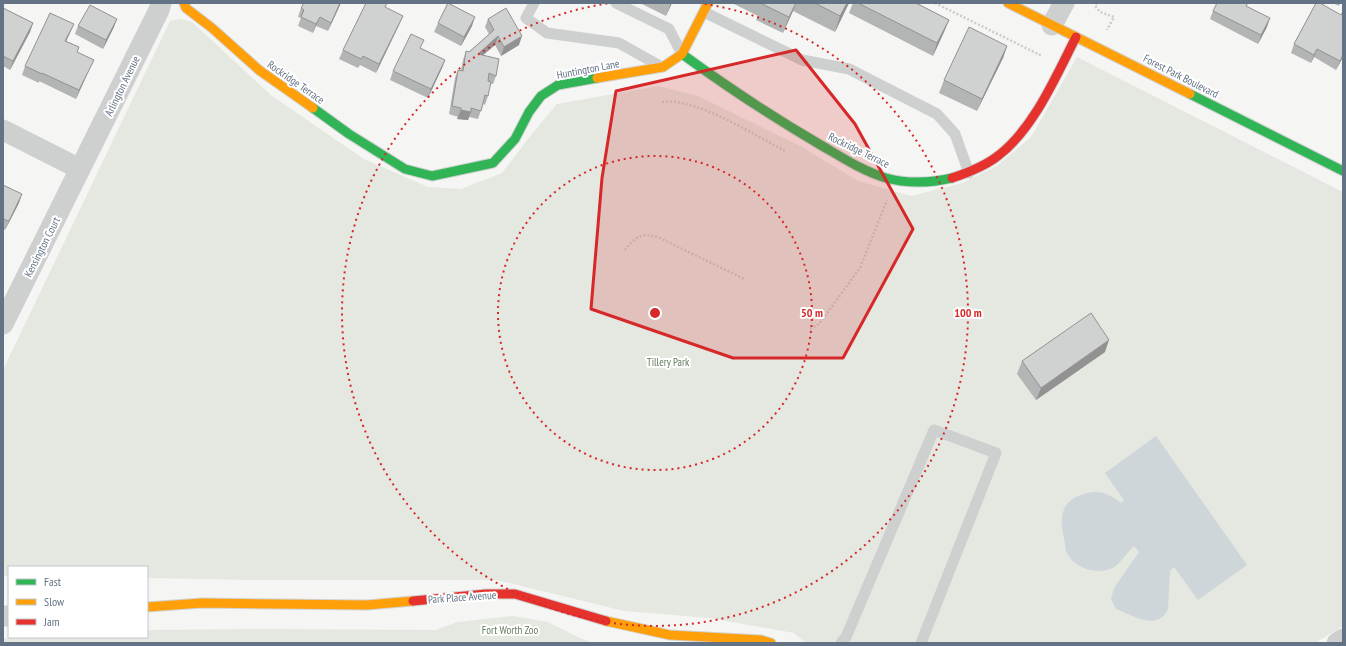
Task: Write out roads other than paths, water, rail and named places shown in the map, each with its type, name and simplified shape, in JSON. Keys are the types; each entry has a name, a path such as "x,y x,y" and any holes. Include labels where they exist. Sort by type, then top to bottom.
{"street":[{"name":"Arlington Avenue","path":"80,169 160,10 161,3"},
{"name":"Rockridge Terrace","path":"184,3 186,8 212,28 259,70 349,134 405,169"},
{"name":"Forest Park Boulevard","path":"1008,3 1343,171"},
{"path":"1052,25 1064,3"},
{"name":"Huntington Lane","path":"405,169 432,176 493,163 515,139 529,112 541,96 558,85 663,67 682,54 706,8"},
{"name":"Rockridge Terrace","path":"682,54 724,86 787,126 841,157 874,173 895,180 911,183 934,182 969,173 1001,155 1020,133 1038,107 1076,37"},
{"path":"3,130 80,169"},
{"name":"Kensington Court","path":"3,324 80,169"},
{"name":"Park Place Avenue","path":"148,607 202,603 367,605 486,594 515,594 627,627 670,635 761,640 771,643"},
{"path":"1337,643 1343,639"}],"lane":[{"path":"534,3 526,18 547,33 618,42 663,67"},
{"path":"616,3 669,29 682,54"},
{"path":"706,8 802,60 849,69 938,114 955,134 969,173"},
{"path":"841,643 846,637 934,430 996,453 921,643"}],"park label":[{"name":"Tillery Park","path":"668,362"},
{"name":"Fort Worth Zoo","path":"510,630"}]}
